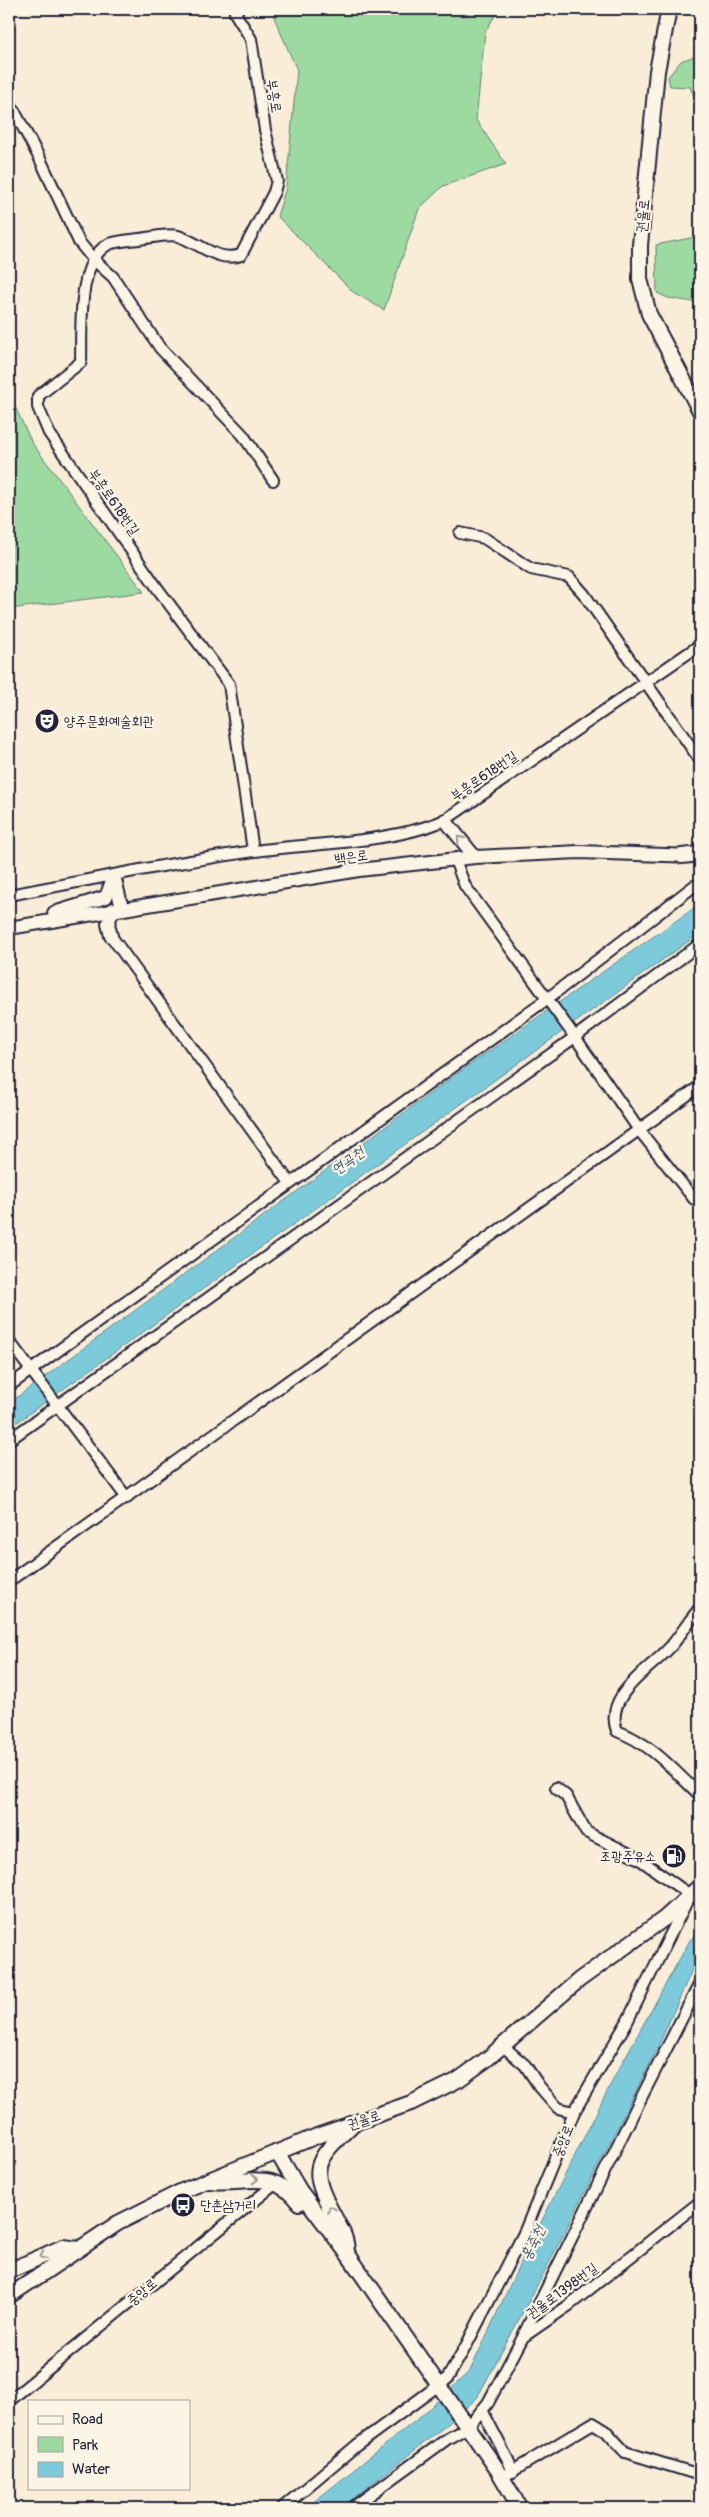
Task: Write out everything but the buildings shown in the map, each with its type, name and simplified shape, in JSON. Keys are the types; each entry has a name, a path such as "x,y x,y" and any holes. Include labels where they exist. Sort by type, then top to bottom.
{"main road":[{"name":"권율로","path":"670,9 657,71 640,245 640,279 649,314 700,410"},
{"path":"682,856 700,855"},
{"name":"권율로","path":"9,2296 118,2223 206,2181 355,2122 429,2096 458,2080 503,2046 558,1996 665,1918 695,1891"},
{"path":"347,2253 347,2238 322,2190 318,2179 318,2166 330,2146 355,2122"},
{"path":"277,2152 300,2191 347,2253 439,2387 466,2424 508,2475 520,2508"},
{"path":"206,2181 226,2183 266,2179 291,2193 323,2232 347,2253"},
{"path":"9,2271 63,2247 78,2249"}],"street":[{"name":"부흥로","path":"92,259 109,244 176,235 210,253 232,258 241,255 274,192 277,181 265,130 251,39 235,13 238,9"},
{"path":"9,101 41,161 79,242 92,259 113,277 160,348 243,436 273,480"},
{"name":"부흥로618번길","path":"92,259 88,269 82,318 82,362 38,396 38,407 49,433 158,589 229,684 253,851"},
{"path":"460,533 484,538 531,569 569,577 700,760"},
{"name":"부흥로618번길","path":"9,895 253,851 393,835 428,827 445,820 700,645"},
{"path":"445,820 475,857"},
{"name":"백은로","path":"11,927 359,870 475,857 578,852 682,856"},
{"path":"455,860 466,886 575,1037 639,1130 694,1199"},
{"path":"114,876 118,908 108,924 111,936 290,1183"},
{"path":"11,927 106,897 114,876"},
{"path":"9,1386 547,999 694,886"},
{"path":"9,1440 575,1037 700,944"},
{"path":"9,1582 700,1086"},
{"path":"9,1342 127,1498"},
{"path":"700,1608 672,1645 634,1680 618,1702 613,1720 617,1730 635,1737 648,1746 700,1795"},
{"path":"556,1788 566,1796 586,1832 632,1855 695,1891"},
{"name":"중앙로","path":"282,2508 357,2445 439,2387 447,2379 525,2231 574,2112 627,2022 695,1891"},
{"path":"523,2337 700,1983"},
{"path":"503,2046 525,2065 539,2086 558,2108 574,2112"},
{"name":"중앙로","path":"9,2401 275,2184"},
{"name":"권율로1398번길","path":"466,2424 488,2403 523,2337 568,2306 700,2202"},
{"path":"482,2410 508,2460 508,2475"},
{"path":"508,2475 552,2446 593,2423 606,2431 625,2452 700,2475"},
{"path":"352,2508 466,2424"}],"green space":[{"path":"282,9 499,9 485,32 476,120 506,164 443,186 419,209 384,310 353,292 277,216 286,188 297,70 273,15"},
{"path":"700,54 700,110 690,87 670,86 668,77 681,61"},
{"path":"700,236 700,303 668,298 657,293 656,245"},
{"path":"9,394 32,443 144,592 9,609"}],"water":[{"name":"연곡천","path":"700,904 700,933 9,1428 9,1403 465,1068"},
{"name":"홍죽천","path":"700,1930 700,1952 657,2049 548,2265 477,2398 448,2424 341,2508 306,2508 420,2417 470,2371 518,2268 616,2074 690,1940"}],"place":[{"name":"양주문화예술회관","path":"47,721"},
{"name":"조광주유소","path":"674,1856"},
{"name":"단촌삼거리","path":"183,2205"}]}
